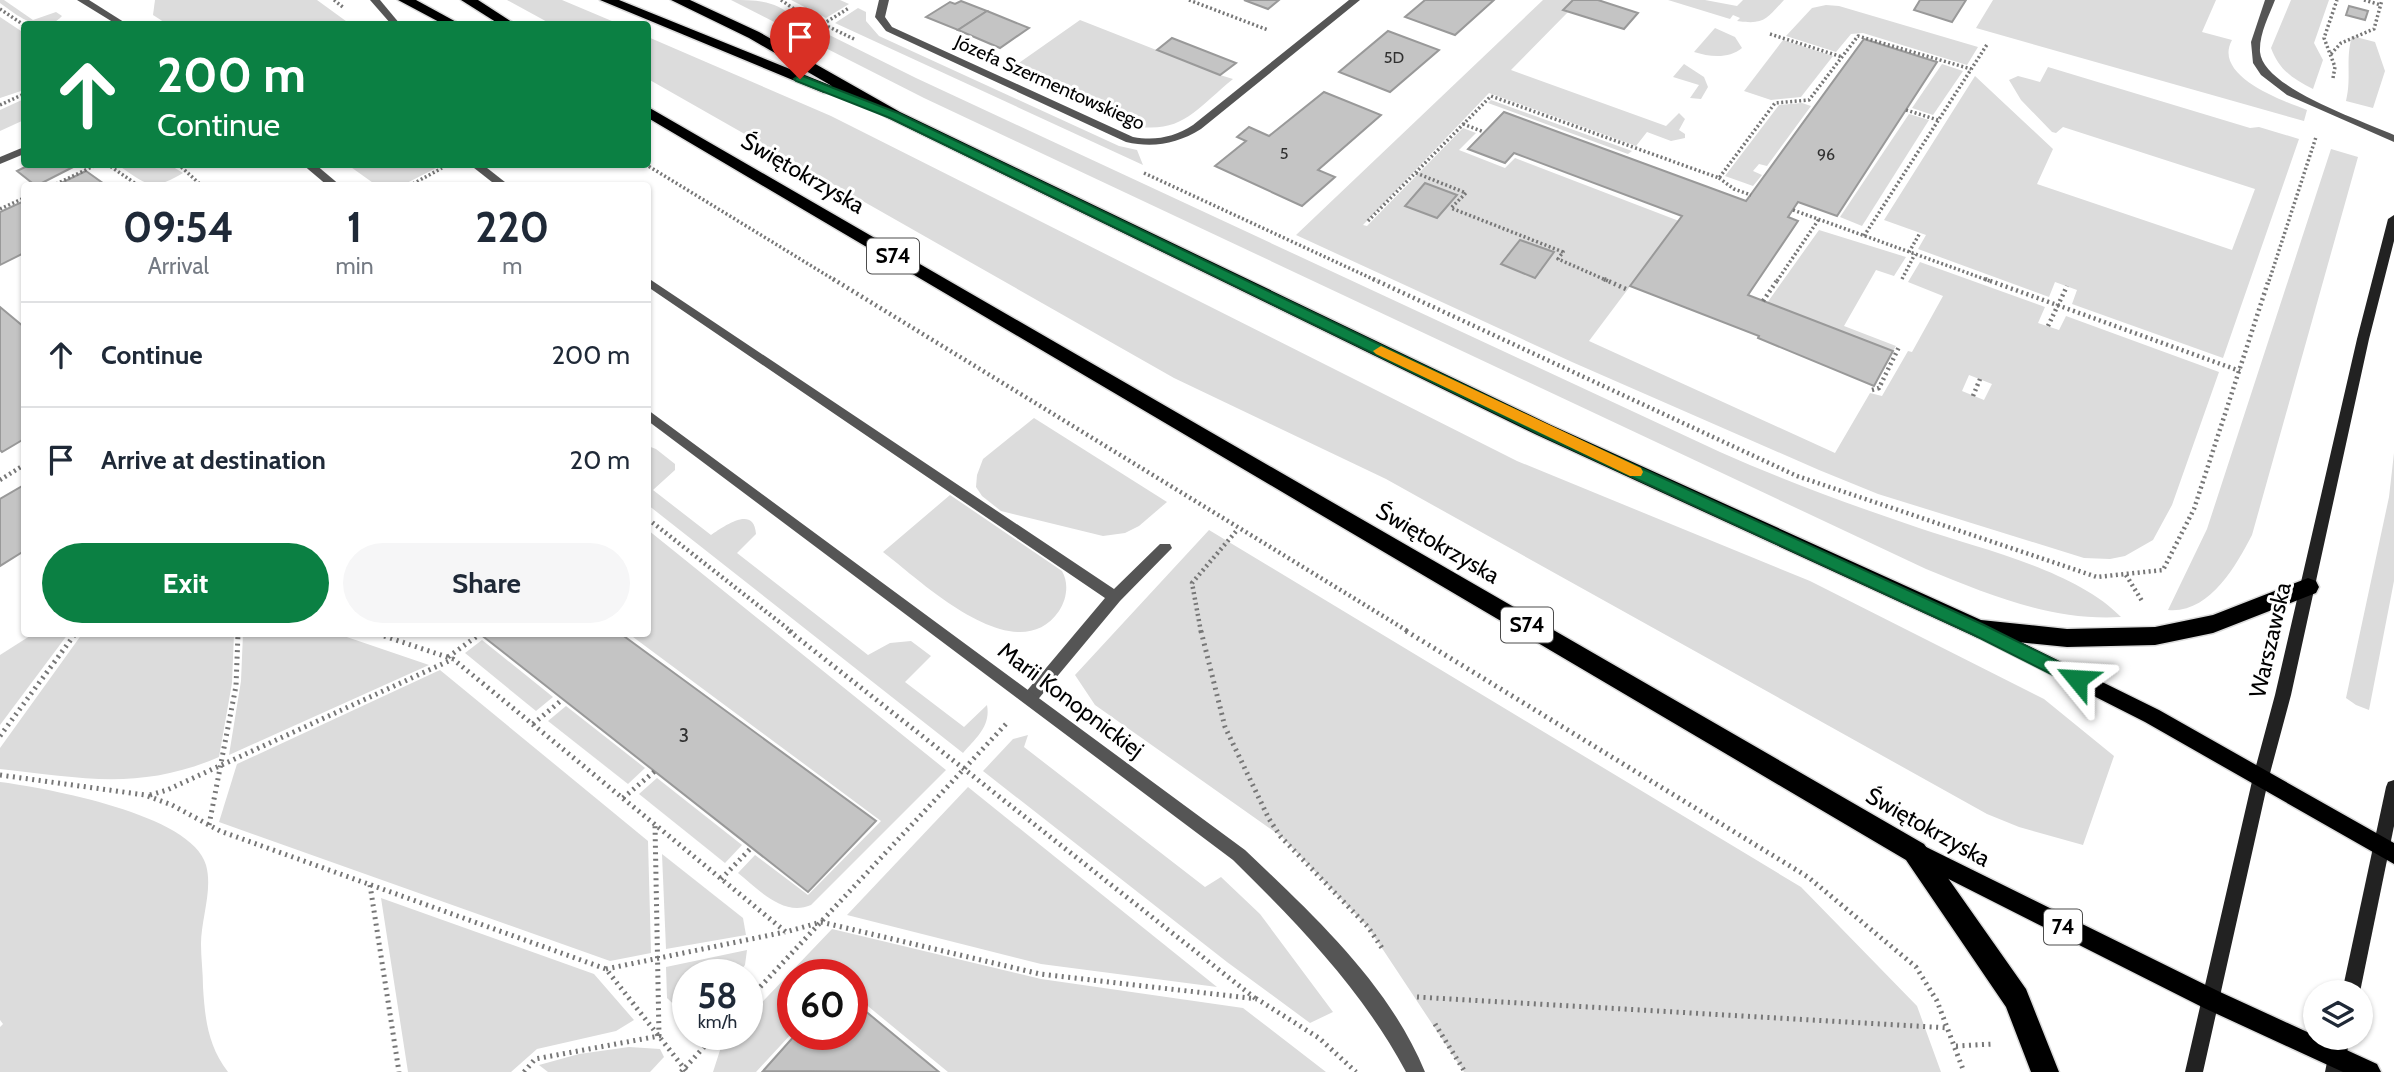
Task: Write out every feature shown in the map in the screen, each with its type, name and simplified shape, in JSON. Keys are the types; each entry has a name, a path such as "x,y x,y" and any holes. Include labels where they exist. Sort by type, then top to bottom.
{"highway":[{"path":"405,0 447,21"},
{"path":"468,0 503,21"},
{"path":"607,0 894,115"},
{"path":"678,0 754,35 894,115 1544,430 1978,629 2075,639 2129,638 2212,624 2308,587"},
{"name":"Świętokrzyska","path":"651,114 1915,852"},
{"path":"1915,852 1988,954 2015,998 2045,1072"}],"main road":[{"name":"Warszawska","path":"2194,1072 2261,776 2308,587 2362,339 2394,219"},
{"path":"1978,629 2151,716 2388,850"},
{"path":"2354,980 2388,850 2394,787"},
{"name":"Świętokrzyska","path":"1915,852 2212,1000"},
{"name":"74","path":"2212,1000 2338,1055 2370,1072"}],"street":[{"path":"82,0 117,21"},
{"path":"375,0 393,21"},
{"name":"Józefa Szermentowskiego","path":"884,0 880,17 890,29 1130,141 1144,143 1160,143 1188,134 1354,0"},
{"path":"2270,0 2253,43 2253,58 2258,68 2284,89 2394,139"},
{"path":"0,161 21,151"},
{"path":"312,168 331,182"},
{"path":"480,168 499,182"},
{"path":"651,284 1115,597"},
{"name":"Marii Konopnickiej","path":"651,417 1239,855 1304,918 1379,1009 1416,1072"},
{"path":"1030,698 1115,597 1165,548"}],"path":[{"path":"1189,0 1302,42"},
{"path":"2331,86 2336,67 2324,38 2337,0"},
{"path":"2331,54 2341,43 2374,29 2382,2 2364,0"},
{"path":"823,24 853,6"},
{"path":"0,9 21,23"},
{"path":"1770,34 1842,57"},
{"path":"1719,178 1775,103 1809,100 1858,36 1970,69"},
{"path":"1864,236 1988,43"},
{"path":"0,105 21,95"},
{"path":"1368,221 1491,96 1719,178 1734,189 1751,195"},
{"path":"1906,110 1938,120"},
{"path":"1463,124 1484,132"},
{"path":"1272,232 1797,476 2097,577 2126,575 2163,570 2194,509 2314,145"},
{"path":"1676,163 1680,158"},
{"path":"60,182 90,168"},
{"path":"113,168 132,182"},
{"path":"182,168 198,182"},
{"path":"416,182 442,168"},
{"path":"651,168 1808,877 1916,967 1937,1001 1964,1072"},
{"path":"1416,173 1466,192 1451,208 1563,252 1558,259 1628,290"},
{"path":"0,209 21,199"},
{"path":"1793,210 2240,372"},
{"path":"1763,301 1819,219"},
{"path":"1909,252 1920,233"},
{"path":"1902,279 1915,254"},
{"path":"2048,326 2067,286"},
{"path":"1872,390 1879,387 1899,347"},
{"path":"1973,396 1980,379"},
{"path":"0,480 21,467"},
{"path":"651,521 964,771 1257,999 1319,1038 1356,1072"},
{"path":"1238,529 1192,583 1225,727 1269,819 1282,837 1368,927 1389,957"},
{"path":"2126,575 2144,606"},
{"path":"0,736 73,637"},
{"path":"209,825 223,764 236,686 238,637"},
{"path":"387,637 450,658 786,932"},
{"path":"145,795 167,790 450,658 476,637"},
{"path":"763,984 1030,698"},
{"path":"533,724 563,699"},
{"path":"623,798 654,771"},
{"path":"0,775 145,795 172,805 209,825 606,969 786,932 821,922 1040,974 1257,999"},
{"path":"654,824 659,1036"},
{"path":"721,879 752,847"},
{"path":"370,885 399,1072"},
{"path":"606,969 684,1071 702,1050"},
{"path":"1410,987 1423,1006"},
{"path":"1417,997 1949,1028"},
{"path":"1429,1015 1465,1072"},
{"path":"524,1072 535,1059 659,1036"},
{"path":"1956,1046 2003,1043"}],"shaded area":[{"path":"0,0 4,0 33,20 56,12 62,16 56,21 29,21 0,3"},
{"path":"155,0 317,0 346,21 162,21 153,15"},
{"path":"507,0 562,0 612,21 546,21"},
{"path":"731,0 757,1 780,7 793,17 916,78 1720,452 1843,501 2053,574 2079,586 2121,617 2070,615 2045,610 1997,597 1926,569 924,98"},
{"path":"791,0 840,0 849,4 826,18"},
{"path":"1543,0 1573,0 1563,9 1569,11 1511,70 1666,126 1679,113 1685,119 1679,130 1685,134 1685,138 1671,141 1647,132 1636,146 1489,93 1363,225 1367,226 1463,128 1476,133 1459,150 1505,168 1515,158 1679,221 1589,341 1835,453 1870,393 1882,396 1908,351 1912,352 1943,296 1908,282 1920,262 2045,307 2038,323 2059,330 2066,316 2219,372 2172,505 2153,540 2125,556 2110,559 2084,558 1878,494 1819,470 1572,362 1296,235","holes":["1969,375 1992,384 1984,400 1962,391"]},
{"path":"1668,0 1705,0 1737,6 1743,0 1784,0 1769,16 1754,22 1737,21 1740,18 1733,15 1730,19"},
{"path":"1993,0 2216,0 2202,32 2232,40 2228,53 2232,65 2241,76 2267,93 2307,110 2304,121 1976,28"},
{"path":"2291,0 2329,0 2314,43 2323,60 2313,89 2288,73 2271,48"},
{"path":"1839,6 1978,47 1967,65 1863,33 1851,34 1836,52 1786,36 1812,8"},
{"path":"858,8 866,12 866,21 879,36 1119,146 1137,150 1143,165 835,23"},
{"path":"0,17 21,31 21,91 0,98"},
{"path":"1080,20 1233,79 1186,118 1162,127 1147,127 1129,125 1009,70"},
{"path":"1715,28 1735,37 1742,48 1737,52 1719,56 1694,52"},
{"path":"2352,36 2375,42 2385,71 2373,108 2346,101"},
{"path":"651,38 831,116 1517,461 1810,581 2044,699 2114,756 2083,845 2019,827 1987,814 1386,479 1174,378 651,81"},
{"path":"1783,40 1833,56 1801,97 1771,100 1744,91"},
{"path":"1684,64 1704,77 1708,87 1701,99 1690,98 1699,85 1673,77"},
{"path":"1942,64 1963,71 1933,115 1912,108"},
{"path":"2048,67 2250,128 2259,127 2299,139 2223,358 2072,304 2077,290 2055,282 2049,297 1918,249 1926,235 1884,220 1975,76 2053,149 2037,184 2232,250 2255,189 2063,127 2056,133 2052,132 2021,100 2009,80 2018,76 2040,82"},
{"path":"21,100 21,121 0,131 0,110"},
{"path":"1491,100 1632,151 1628,154 1488,103"},
{"path":"1802,103 1811,106 1767,166 1759,164 1753,171 1762,175 1753,186 1725,176 1779,105"},
{"path":"1909,114 1929,120 1862,226 1840,217"},
{"path":"2331,149 2358,157 2252,535 2229,573 2208,596 2183,609 2168,610 2207,529"},
{"path":"122,168 175,168 183,173 165,182 145,182"},
{"path":"352,168 436,168 409,182 372,182"},
{"path":"1819,230 1906,257 1894,276 1876,270 1844,326 1896,346 1893,351 1767,303"},
{"path":"1034,418 1167,502 1139,526 1125,533 1103,536 1001,511 982,496 976,487 977,475 983,459"},
{"path":"651,447 675,464 675,470 653,490 711,535 737,520 750,520 756,534 737,553 868,655 890,643 911,641 931,656 905,682 964,727 987,705 985,725 963,753 651,507"},
{"path":"2394,453 2394,581 2369,710 2346,698 2389,497"},
{"path":"950,495 1062,571 1066,586 1064,601 1059,611 1041,627 1019,632 994,627 969,616 883,552"},
{"path":"1209,530 1801,887 1917,1006 1941,1072 1464,1072 1368,927 1282,837 1095,705 1075,675"},
{"path":"651,532 946,770 811,905 801,908 781,904 738,873 755,855 808,895 881,821 633,637 651,637"},
{"path":"28,637 66,637 0,725 0,655"},
{"path":"80,637 234,637 232,683 219,757 190,768 163,774 137,778 84,778 0,769 0,748"},
{"path":"243,637 347,637 429,665 229,755 241,681"},
{"path":"482,640 553,697 536,711 465,653"},
{"path":"440,670 648,841 651,953 610,961 219,822 237,764"},
{"path":"566,706 645,768 628,784 548,721"},
{"path":"1028,735 1024,747 1205,887 1221,877 1260,914 1333,1012 1310,1023 1227,962 983,771 1013,739"},
{"path":"657,778 742,845 725,863 639,794"},
{"path":"0,782 50,790 115,807 174,831 195,847 206,865 208,875 201,944 207,1021 216,1052 228,1072 0,1072 0,1027 3,1024 0,1020"},
{"path":"968,787 1217,987 1041,964 847,915"},
{"path":"662,854 743,918 746,935 666,949"},
{"path":"381,898 594,974 634,1020 616,1031 537,1049 511,1072 408,1072"},
{"path":"832,929 1041,979 1243,1008 1326,1072 948,1072 868,1006 868,959 803,959"},
{"path":"747,950 746,959 704,959"},
{"path":"672,966 672,1003 667,998 666,967"},
{"path":"777,987 777,1049 756,1072 713,1072 720,1050 763,1050 763,1001"},
{"path":"629,1047 660,1049 664,1057 650,1072 548,1072 539,1065 579,1054"}],"building":[{"path":"1244,0 1279,0 1268,9"},
{"path":"1425,0 1494,0 1455,35 1405,17"},
{"path":"1573,0 1598,0 1638,13 1624,29 1563,10"},
{"path":"1920,0 1966,0 1952,22 1914,10"},
{"path":"961,1 987,11 958,30 926,17 950,2 955,4"},
{"path":"2349,6 2368,11 2365,20 2346,15"},
{"path":"987,11 1029,28 1000,48 958,30"},
{"path":"1388,31 1439,50 1390,92 1339,72"},
{"path":"1172,38 1236,63 1220,75 1157,50"},
{"path":"1864,39 1937,62 1837,216 1798,202 1788,217 1798,221 1748,295 1893,351 1874,386 1758,338 1759,336 1630,286 1682,216 1514,153 1505,163 1468,149 1504,112 1746,201"},
{"path":"1324,92 1381,115 1318,170 1335,177 1302,206 1215,166 1246,141 1237,137 1249,127 1269,136"},
{"path":"23,168 71,168 44,182 31,182 17,171"},
{"path":"86,171 101,182 63,182"},
{"path":"1425,183 1457,195 1437,218 1405,206"},
{"path":"21,202 21,254 0,265 0,212"},
{"path":"1520,240 1554,252 1535,278 1501,264"},
{"path":"0,307 21,324 21,441 2,452"},
{"path":"21,487 21,553 0,566 0,499"},
{"path":"484,637 625,637 876,821 808,892"},
{"path":"868,1013 939,1072 763,1071 782,1050 868,1050"}],"slow traffic":[{"path":"1381,351 1636,472"}],"route":[{"path":"800,79 894,115 1544,430 1978,629 2077,679"}]}
